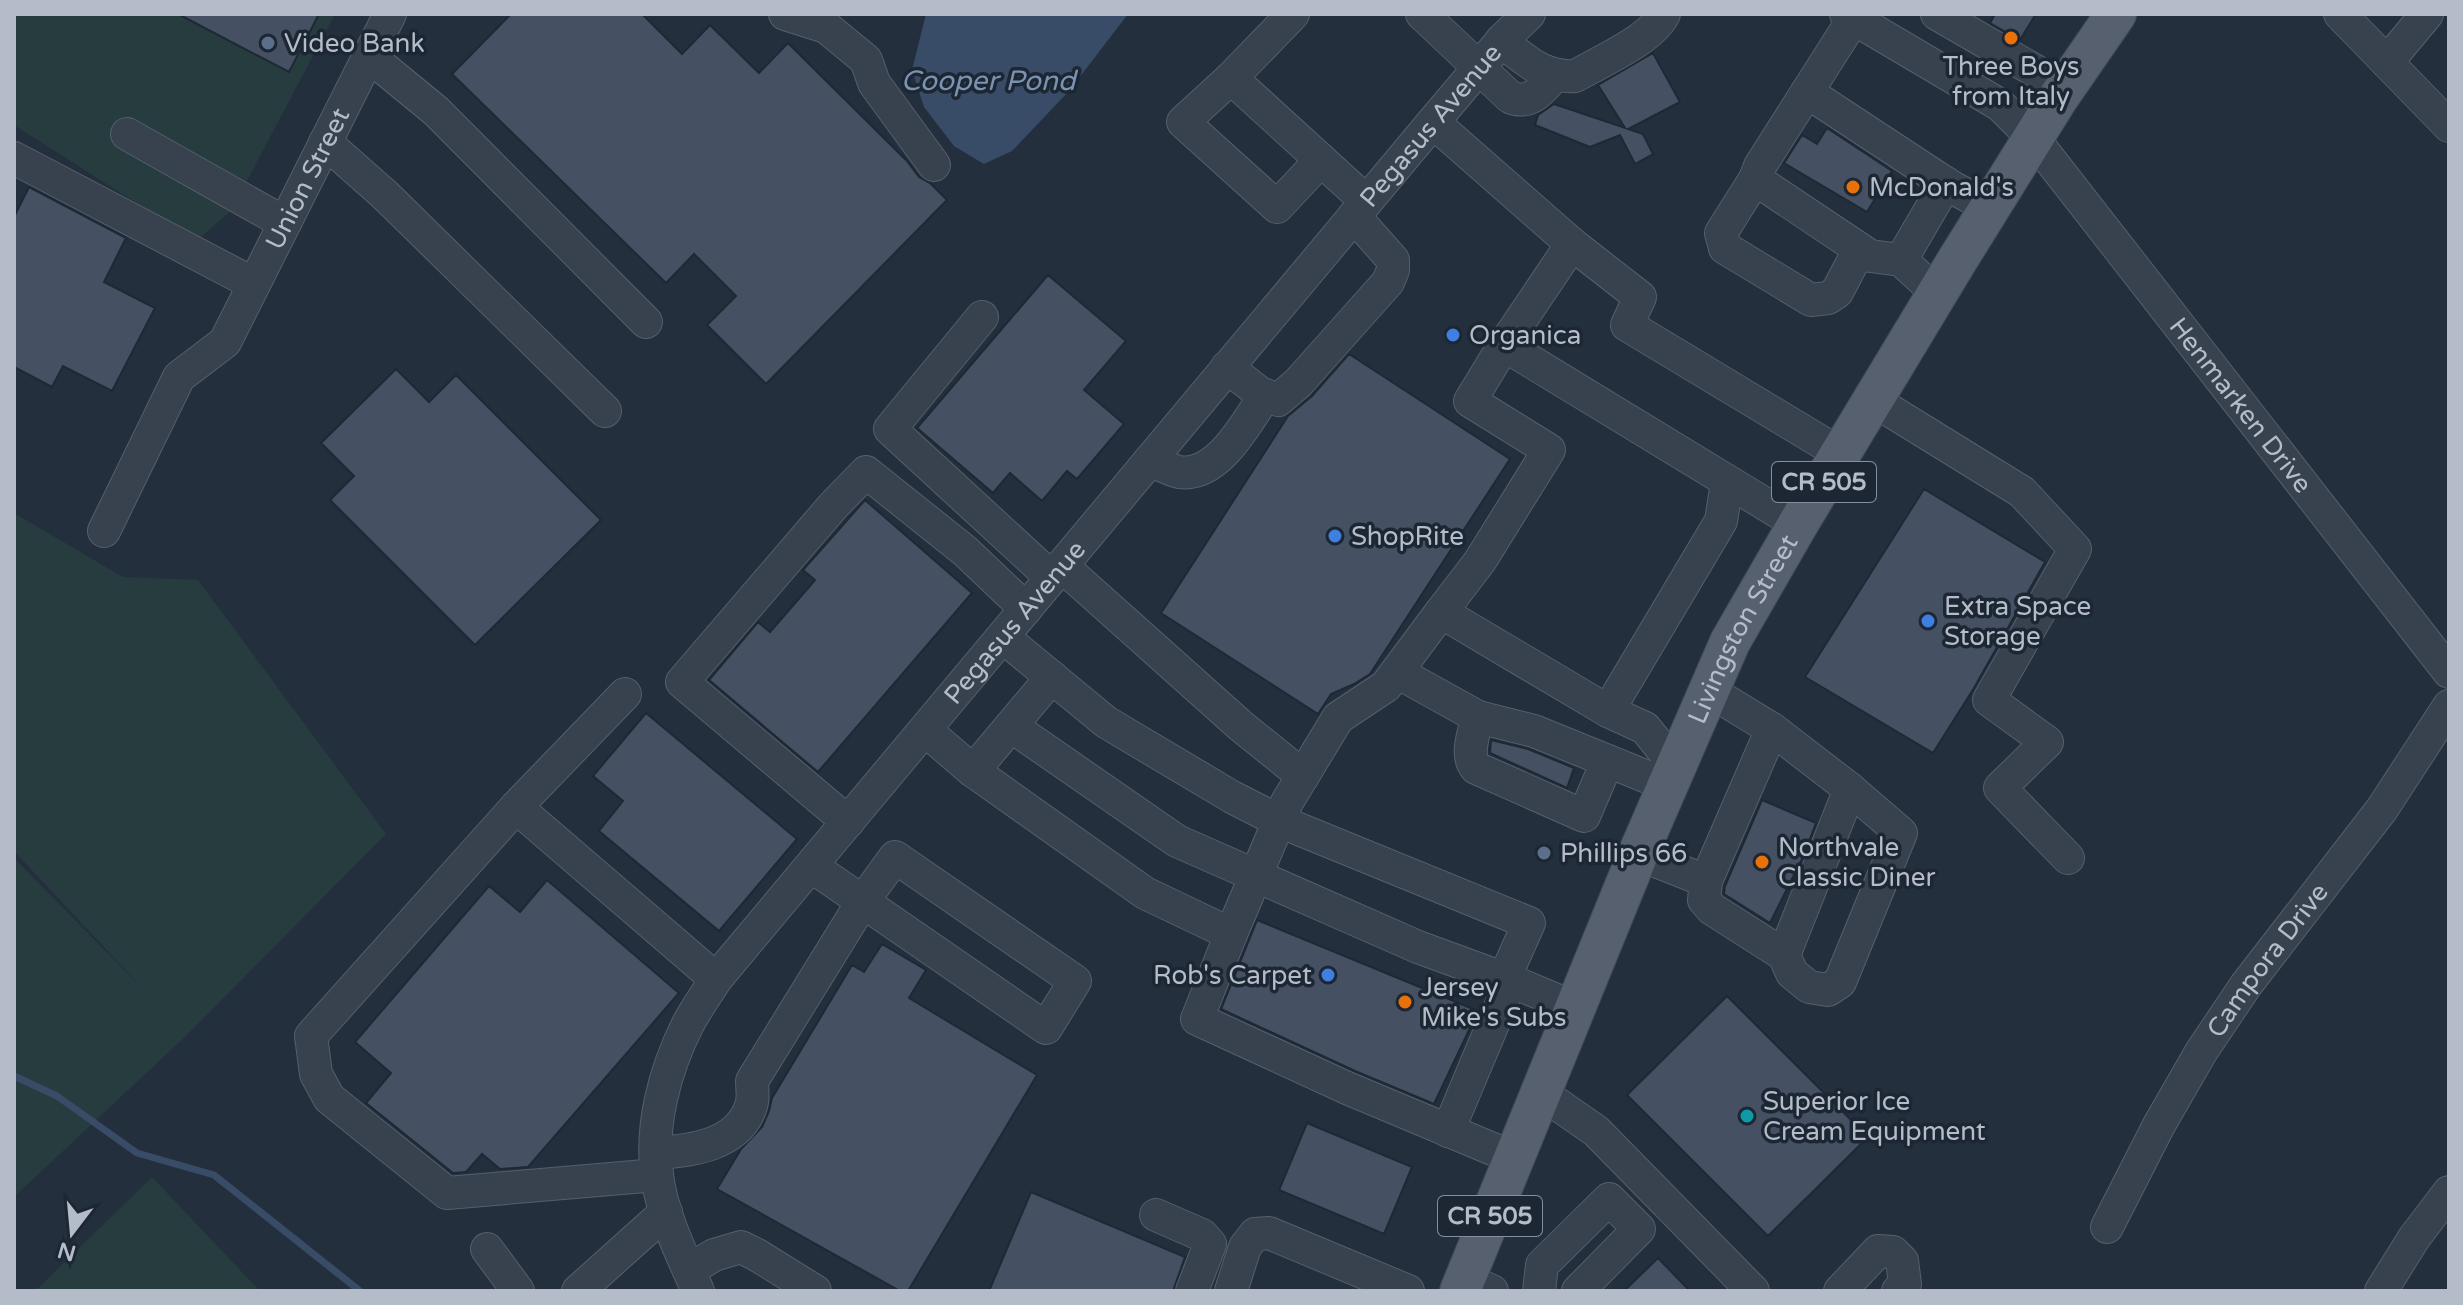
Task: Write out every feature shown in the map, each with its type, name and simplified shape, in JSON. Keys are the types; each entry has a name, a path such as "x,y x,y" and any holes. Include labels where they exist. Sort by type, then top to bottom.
{"main road":[{"name":"Livingston Street","path":"1473,1285 1514,1158 1540,1092 1671,775 1739,624 1937,293 2112,15"}],"street":[{"name":"Union Street","path":"104,531 179,377 225,342 390,14"},
{"path":"785,14 826,27 866,60 874,83 934,165"},
{"path":"1293,14 1183,122 1277,207 1321,160"},
{"path":"1422,14 1510,97 1526,100 1537,95 1555,75"},
{"name":"Pegasus Avenue","path":"693,1281 666,1212 656,1164 656,1137 673,1059 687,1025 716,979 1360,208 1501,41 1529,14"},
{"path":"1501,41 1542,72 1575,76 1657,27 1664,14"},
{"path":"1937,14 2065,88"},
{"path":"2340,14 2449,126"},
{"path":"2387,62 2427,14"},
{"path":"1859,250 1837,292 1828,298 1811,300 1725,248 1721,233 1807,92 1859,18 2000,105 2033,138"},
{"path":"369,56 436,111 646,322"},
{"path":"1227,367 1265,395 1278,400 1298,383 1388,282 1393,270 1393,260 1360,208 1321,160 1231,78"},
{"path":"1807,92 1946,183 1990,208"},
{"path":"1433,122 1572,244 1640,297 1627,325 1841,454"},
{"path":"127,134 285,223"},
{"name":"Henmarken Drive","path":"2033,138 2449,672"},
{"path":"325,142 385,195 605,411"},
{"path":"14,158 254,284"},
{"path":"1755,179 1859,250 1870,256 1901,260 1937,293"},
{"path":"1901,260 1946,183"},
{"path":"1514,1158 1347,1088 1197,1019 1287,802 1338,718 1386,686 1480,561 1549,450 1470,401 1572,244"},
{"path":"982,317 890,429 1303,776"},
{"path":"1504,345 1798,524"},
{"path":"1150,460 1179,472 1205,467 1220,457 1234,441 1265,395"},
{"path":"1873,400 2022,492 2075,549 1989,700 2047,742 2000,788 2068,858"},
{"path":"848,822 682,682 833,506 866,472 965,551 1026,609"},
{"path":"1608,711 1721,521 1727,483"},
{"path":"1441,612 1608,711 1645,728 1671,775"},
{"path":"1003,637 1106,722 1232,797 1279,821 1519,919 1448,1131"},
{"path":"1397,672 1478,717 1534,731 1607,762 1671,775"},
{"path":"973,771 1052,677"},
{"path":"1708,690 1772,729 1901,833 1840,982 1828,990 1809,987 1792,973 1784,955 1712,909 1704,900 1706,881 1772,729"},
{"path":"625,694 516,807 311,1036 316,1074 329,1098 447,1193 656,1164 712,1144 741,1127 752,1105 752,1081 863,901 895,857 1075,981 1046,1028 863,901 811,866"},
{"name":"Campora Drive","path":"2107,1227 2159,1125 2201,1052 2265,960 2382,809 2449,706"},
{"path":"1478,717 1471,752 1471,762 1476,768 1584,816 1607,762"},
{"path":"1011,726 1177,841 1418,947 1575,1008"},
{"path":"925,730 973,771 1145,893 1231,934"},
{"path":"1784,955 1850,789"},
{"path":"516,807 716,979"},
{"path":"1638,854 1706,881"},
{"path":"1540,1092 1596,1131 1753,1291"},
{"path":"2381,1291 2414,1238 2449,1192"},
{"path":"1539,1291 1542,1265 1609,1199 1639,1229 1578,1291"},
{"path":"578,1291 666,1212"},
{"path":"1156,1215 1202,1235 1210,1244 1192,1291"},
{"path":"1231,1291 1245,1247 1255,1234 1269,1233 1341,1278 1408,1291"},
{"path":"693,1281 714,1255 741,1247 815,1291"},
{"path":"487,1249 518,1291"},
{"path":"1840,1291 1878,1251 1893,1252 1902,1261 1905,1284 1898,1291"}],"green space":[{"path":"14,14 335,14 231,211 196,241 14,125"},
{"path":"14,513 123,577 198,580 386,834 187,1035 14,1197 14,858 145,991 14,851"},
{"path":"152,1177 260,1291 35,1291"}],"water":[{"name":"Cooper Pond","path":"926,14 1128,14 1069,91 1012,151 984,164 954,146 924,107 912,70"}],"building":[{"name":"Video Bank","path":"178,14 319,14 289,72"},
{"path":"511,14 642,14 682,54 710,25 759,73 788,43 907,161 919,177 947,200 766,384 707,325 736,296 694,254 666,283 452,74"},
{"name":"Three Boys from Italy","path":"1995,14 2036,14 2020,40 1990,23"},
{"path":"1653,53 1680,102 1628,129 1643,134 1653,154 1635,164 1620,135 1590,147 1535,125 1538,115 1554,104 1625,128 1598,85"},
{"name":"McDonald's","path":"1827,128 1892,171 1867,212 1784,163 1802,135 1817,144"},
{"path":"29,187 126,238 104,282 155,308 112,391 63,366 52,387 14,367 14,217"},
{"path":"1048,275 1126,341 1084,390 1124,424 1077,479 1067,471 1042,501 1010,473 993,493 917,428"},
{"name":"ShopRite","path":"1349,354 1510,459 1370,674 1331,694 1318,714 1161,613 1288,416 1312,396"},
{"path":"396,369 429,402 456,375 601,520 475,645 330,500 354,476 321,443"},
{"name":"Extra Space Storage","path":"1924,489 2045,562 1974,688 1933,753 1805,677"},
{"path":"865,500 972,593 818,772 709,680 758,622 770,632 815,580 803,570"},
{"path":"646,713 797,839 719,931 599,831 623,801 593,776"},
{"path":"1491,740 1528,749 1574,768 1567,788 1490,753"},
{"name":"Northvale Classic Diner","path":"1762,800 1816,823 1770,923 1724,894"},
{"path":"547,880 679,993 528,1167 500,1169 482,1154 466,1172 453,1173 366,1103 391,1073 355,1042 489,886 520,912"},
{"path":"1257,920 1478,1011 1434,1104 1221,1009"},
{"path":"882,944 926,970 909,998 1037,1075 908,1291 900,1291 717,1189 741,1149 762,1127 772,1098 852,965 864,972"},
{"name":"Superior Ice Cream Equipment","path":"1727,996 1868,1137 1768,1236 1627,1095"},
{"path":"1307,1123 1412,1167 1384,1234 1279,1190"},
{"path":"1031,1192 1185,1257 1173,1291 989,1291"},
{"path":"1658,1258 1690,1291 1624,1291"}],"waterway":[{"path":"14,1076 57,1096 137,1153 214,1175 360,1291"}],"place":[{"name":"Three Boys from Italy","path":"2011,38"},
{"name":"Video Bank","path":"268,43"},
{"name":"McDonald's","path":"1853,187"},
{"name":"Organica","path":"1453,335"},
{"name":"ShopRite","path":"1335,536"},
{"name":"Extra Space Storage","path":"1928,621"},
{"name":"Phillips 66","path":"1544,853"},
{"name":"Northvale Classic Diner","path":"1762,862"},
{"name":"Rob's Carpet","path":"1328,975"},
{"name":"Jersey Mike's Subs","path":"1405,1002"},
{"name":"Superior Ice Cream Equipment","path":"1747,1116"}]}
